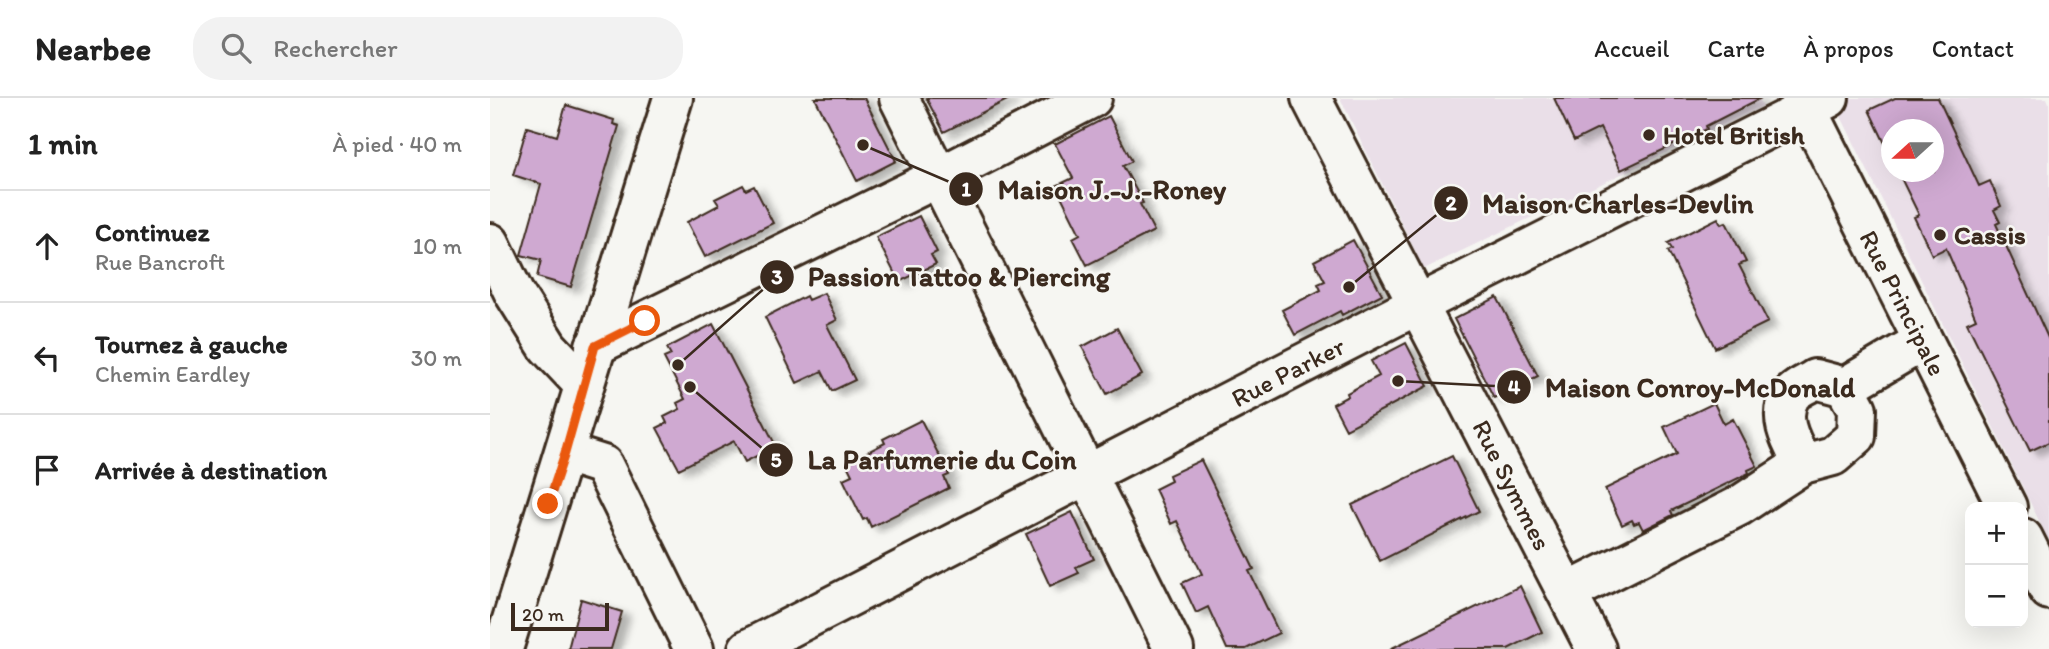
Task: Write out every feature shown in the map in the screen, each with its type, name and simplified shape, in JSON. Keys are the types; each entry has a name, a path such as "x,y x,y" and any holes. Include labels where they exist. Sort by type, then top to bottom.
{"street":[{"path":"503,649 673,98"},
{"path":"899,98 1174,649"},
{"path":"595,346 939,177 1092,98"},
{"name":"Rue Symmes","path":"1311,98 1596,649"},
{"name":"Rue Parker","path":"748,649 1812,102"},
{"name":"Rue Principale","path":"1812,102 1923,341 2004,502"},
{"path":"490,243 514,293 548,347 583,384"},
{"path":"1803,464 1789,439 1784,416 1792,394 1815,379 1845,387 1923,341"},
{"path":"1567,593 1739,506 1803,464 1832,456 1856,436 1857,409 1845,387"},
{"path":"565,453 603,465 695,649"},
{"path":"2028,548 2049,590"}],"shaded area":[{"path":"1340,98 1759,98 1763,106 1424,269"},
{"path":"1832,98 2047,98 2049,541"}],"building":[{"path":"815,98 864,98 896,161 857,181"},
{"path":"926,98 1011,98 944,132"},
{"name":"Hotel British","path":"1554,98 1761,98 1706,126 1707,129 1621,170 1600,128 1574,141"},
{"path":"1895,98 1938,98 1979,186 1990,181 2001,206 1994,210 2000,222 1996,224 2049,340 2049,442 2030,451 1967,323 1976,319 1946,248 1932,255 1914,217 1919,215 1903,182 1944,182 1944,119 1881,119 1881,135 1869,110"},
{"path":"566,105 614,120 613,124 619,126 571,287 537,277 541,260 521,255 541,184 513,175 527,127 557,136"},
{"path":"1109,116 1132,161 1123,166 1143,203 1140,204 1154,231 1087,265 1073,238 1080,234 1056,186 1073,178 1055,144"},
{"path":"743,185 746,190 754,186 773,223 705,257 687,222 719,205 715,199"},
{"path":"919,216 937,252 931,255 936,264 899,282 876,237"},
{"path":"1718,218 1721,224 1726,222 1746,262 1739,265 1768,322 1715,348 1668,251 1672,249 1668,243"},
{"path":"1353,240 1382,294 1342,315 1340,311 1295,335 1282,310 1321,290 1318,284 1325,281 1314,261"},
{"path":"824,293 837,320 827,325 855,380 832,391 822,371 797,383 765,317 806,296 808,300"},
{"path":"1497,297 1538,376 1494,398 1454,319"},
{"path":"713,324 776,446 745,462 734,441 679,469 657,428 667,423 664,417 680,409 677,403 685,399 664,358 671,355 667,348"},
{"path":"1117,328 1142,375 1107,394 1082,347"},
{"path":"1406,343 1428,386 1346,429 1333,404 1348,396 1347,393 1379,376 1371,361"},
{"path":"1714,403 1724,424 1733,419 1757,466 1748,470 1749,473 1671,511 1673,515 1643,530 1639,522 1634,524 1632,520 1622,525 1605,489 1677,454 1664,427"},
{"path":"921,420 949,475 944,477 949,488 871,527 867,518 863,520 843,479 852,475 846,463 885,443 883,439"},
{"path":"1452,456 1479,511 1380,561 1352,505"},
{"path":"1201,460 1254,569 1249,571 1279,633 1246,649 1227,649 1208,607 1196,613 1182,583 1202,574 1177,521 1171,524 1155,489 1171,481 1169,475"},
{"path":"1072,512 1094,559 1076,567 1079,573 1050,586 1026,534"},
{"path":"1520,586 1542,632 1508,649 1390,649"},
{"path":"581,599 622,612 611,649 568,649"}],"place":[{"name":"Hotel British","path":"1649,135"},
{"name":"Maison J.-J.-Roney","path":"863,145"},
{"name":"Cassis","path":"1940,235"},
{"name":"Maison Charles-Devlin","path":"1349,287"},
{"name":"Passion Tattoo & Piercing","path":"678,365"},
{"name":"Maison Conroy-McDonald","path":"1398,381"},
{"name":"La Parfumerie du Coin","path":"690,387"}],"route":[{"path":"548,504 595,346 645,321"}]}
